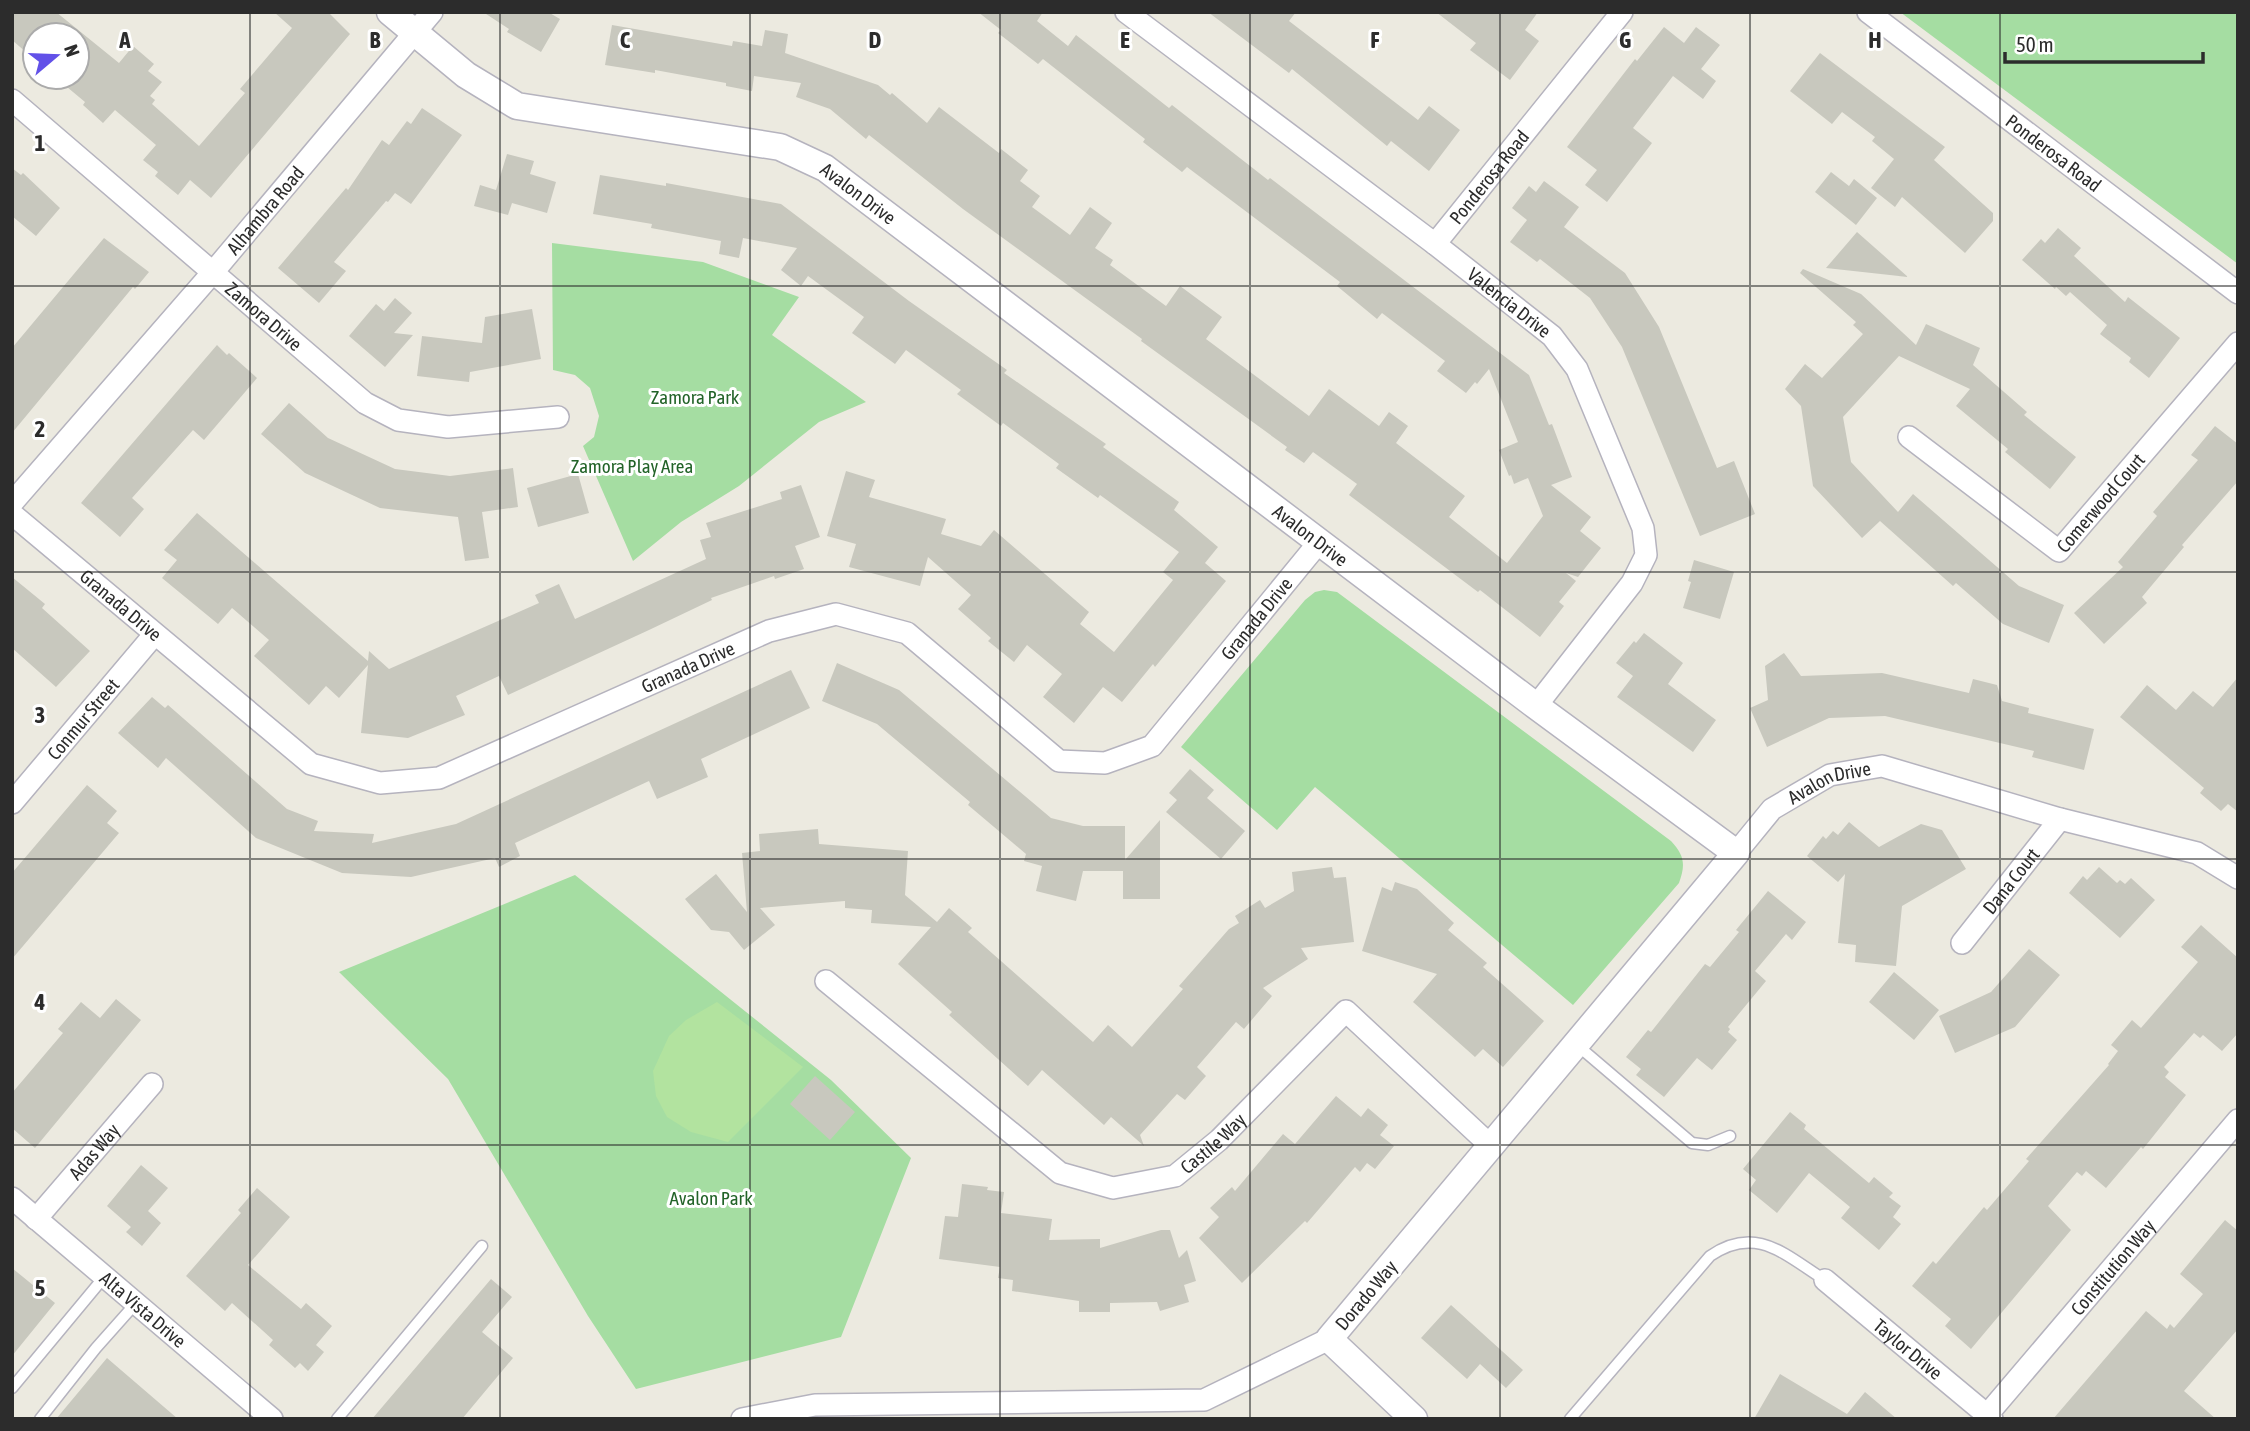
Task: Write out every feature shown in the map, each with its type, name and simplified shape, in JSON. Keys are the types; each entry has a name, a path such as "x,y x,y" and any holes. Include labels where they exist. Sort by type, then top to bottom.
{"street":[{"name":"Avalon Drive","path":"390,12 466,75 517,106 780,147 825,168 1536,706 1736,853 1772,809 1830,775 1882,766 2060,819 2197,853 2238,878"},
{"name":"Alhambra Road","path":"12,503 214,271 432,12"},
{"name":"Valencia Drive","path":"1126,12 1435,244 1552,336 1577,369 1643,528 1646,555 1632,583 1536,706"},
{"name":"Ponderosa Road","path":"1435,244 1622,12"},
{"name":"Ponderosa Road","path":"1868,12 2238,292"},
{"name":"Zamora Drive","path":"12,100 365,403 398,420 448,427 558,417"},
{"name":"Comerwood Court","path":"1909,437 2059,551 2238,343"},
{"name":"Granada Drive","path":"12,514 311,764 380,783 439,778 768,631 836,614 907,633 1059,761 1105,763 1152,746 1320,541"},
{"name":"Conmur Street","path":"12,803 154,635"},
{"name":"Dana Court","path":"1962,943 2060,819"},
{"name":"Dorado Way","path":"742,1419 815,1405 1204,1400 1329,1339 1736,853"},
{"name":"Castile Way","path":"826,981 1060,1173 1113,1188 1175,1176 1219,1140 1346,1011 1492,1147"},
{"name":"Adas Way","path":"36,1219 152,1084"},
{"name":"Constitution Way","path":"1989,1417 2238,1120"},
{"name":"Alta Vista Drive","path":"12,1198 272,1419"},
{"name":"Taylor Drive","path":"1825,1280 1989,1417"},
{"path":"1329,1339 1411,1418"}],"lane":[{"path":"1577,1045 1692,1143 1708,1144 1730,1136"},
{"path":"1570,1419 1710,1256 1718,1251 1743,1241 1765,1244 1825,1280"},
{"path":"337,1419 482,1245"},
{"path":"12,1388 105,1276"},
{"path":"40,1419 96,1348 136,1303"}],"green space":[{"path":"1900,12 2238,12 2238,264"},
{"name":"Zamora Park","path":"552,243 703,262 799,297 772,335 866,402 819,422 739,486 681,522 633,561 583,446 594,437 599,416 590,388 575,375 553,370"},
{"path":"1315,592 1337,592 1671,841 1679,851 1683,870 1679,883 1573,1005 1315,787 1277,830 1181,747 1305,600"},
{"name":"Avalon Park","path":"575,875 831,1080 911,1158 841,1337 636,1389 588,1316 448,1079 339,972"},
{"path":"717,1002 803,1067 728,1142 691,1132 667,1117 656,1096 653,1071 669,1036 686,1020"}],"building":[{"path":"12,12 56,12 67,21 21,21 21,48 12,40"},
{"path":"274,12 328,12 350,34 211,198 190,180 178,195 155,176 158,172 143,160 156,145 115,110 103,123 83,105 85,102 72,91 91,91 91,40 119,63 133,46 154,64 148,71 162,82 150,96 155,100 152,104 199,146 245,93 240,89 292,28"},
{"path":"483,12 548,12 560,19 541,52 507,32 509,29"},
{"path":"978,12 1043,12 1037,21 1068,46 1076,35 1169,108 1172,105 1529,375 1549,425 1552,424 1572,477 1551,485 1591,517 1580,531 1601,548 1578,577 1566,573 1576,581 1559,602 1564,606 1540,637 1349,495 1357,484 1313,452 1304,463 1285,450 1287,447 963,209 869,135 866,139 830,109 796,97 801,83 754,76 752,91 726,86 726,83 655,70 655,73 605,65 612,25 732,46 733,41 762,46 765,30 788,34 785,53 878,85 890,95 892,93 927,123 939,107 999,153 1001,149 1028,170 1020,181 1040,196 1032,207 1070,235 1090,207 1112,223 1095,248 1113,260 1110,265 1166,306 1180,286 1222,317 1206,339 1309,416 1329,389 1379,426 1389,412 1408,426 1396,443 1465,496 1449,517 1507,563 1543,516 1528,478 1514,484 1499,450 1518,442 1489,369 1466,393 1437,371 1445,361 1382,313 1377,319 1337,286 1340,282 1187,167 1182,172 1143,142 1145,139 1043,59 1038,64 998,33 1001,30"},
{"path":"1208,12 1296,12 1289,21 1418,120 1429,106 1460,130 1429,171 1391,141 1387,146 1292,69 1289,73"},
{"path":"1436,12 1538,12 1525,30 1539,41 1510,80 1470,50 1476,43"},
{"path":"1664,27 1684,43 1696,27 1720,45 1701,69 1716,81 1703,99 1673,76 1633,128 1652,143 1607,202 1585,185 1597,170 1567,147 1635,59 1637,61"},
{"path":"1820,53 1945,147 1934,160 1993,213 1993,221 1965,253 1902,197 1895,207 1871,188 1894,159 1872,141 1875,137 1842,112 1832,124 1790,91"},
{"path":"422,108 462,135 411,204 395,193 334,262 346,271 319,303 278,268 346,188 348,190 382,140 389,145 407,121 411,124"},
{"path":"507,154 534,161 530,174 556,182 547,213 512,203 508,215 474,206 480,185 496,190"},
{"path":"12,168 21,175 23,173 60,208 36,236 12,216"},
{"path":"1831,172 1849,186 1854,179 1877,198 1856,225 1815,192"},
{"path":"600,175 666,186 666,183 781,204 909,301 1007,370 1004,373 1106,444 1103,447 1179,502 1174,510 1218,547 1205,563 1226,581 1155,667 1153,664 1122,702 1103,687 1074,723 1043,697 1062,674 1027,645 1014,662 988,641 991,638 958,609 971,595 928,557 920,586 849,567 856,544 827,536 846,471 875,480 869,497 946,519 941,534 981,546 994,530 1089,612 1080,624 1114,652 1173,580 1163,572 1179,552 1100,495 1098,498 1056,468 1059,464 1003,423 1001,426 957,394 961,390 906,350 895,364 852,333 864,317 808,276 801,286 781,270 797,248 743,238 739,258 719,254 721,241 651,228 652,224 593,214"},
{"path":"1544,181 1579,207 1564,227 1625,273 1659,327 1717,468 1734,461 1755,514 1700,536 1622,347 1590,298 1540,259 1537,262 1510,242 1527,220 1512,208 1529,186 1536,192"},
{"path":"2058,228 2081,248 2074,256 2125,302 2128,297 2180,338 2149,378 2129,362 2131,358 2100,334 2107,325 2070,292 2066,296 2056,287 2055,289 2022,260 2041,239 2045,243"},
{"path":"1857,232 1908,277 1826,268"},
{"path":"104,238 149,272 135,289 133,287 12,433 12,348"},
{"path":"1803,269 1861,294 1916,345 1926,324 1980,348 1973,365 2027,412 2024,415 2076,457 2050,489 2005,452 2008,449 1956,406 1970,389 1899,356 1843,417 1851,462 1898,512 1913,494 2019,586 2064,605 2049,643 2003,624 1956,583 1953,586 1880,521 1862,538 1813,486 1801,406 1785,389 1805,364 1822,378 1863,334 1853,325 1856,322 1800,273"},
{"path":"395,298 412,313 394,333 413,335 385,367 349,336 376,304 384,311"},
{"path":"532,309 541,359 470,372 469,382 417,376 422,336 482,343 485,317"},
{"path":"217,345 257,378 204,440 193,430 132,498 144,509 120,537 81,503"},
{"path":"289,403 328,438 395,469 450,476 513,468 518,507 482,512 489,558 465,561 458,517 380,508 305,473 261,434"},
{"path":"2215,426 2238,444 2238,481 2182,545 2184,547 2142,597 2147,603 2104,644 2074,613 2123,567 2118,562 2157,516 2153,512 2198,460 2191,455"},
{"path":"578,474 589,513 538,527 527,488"},
{"path":"801,485 820,537 795,546 804,569 775,579 774,576 711,598 712,600 508,695 499,676 456,696 465,715 408,738 361,733 368,665 339,698 326,686 309,705 254,656 269,640 232,608 218,624 162,578 177,560 164,550 197,513 368,661 369,651 389,669 539,603 535,595 559,584 575,619 706,559 700,540 711,537 706,523 782,499 780,492"},
{"path":"1694,560 1734,572 1720,619 1683,608"},
{"path":"12,577 45,604 42,608 90,651 56,687 12,648"},
{"path":"1644,633 1683,663 1668,684 1716,720 1693,752 1617,697 1633,676 1616,663"},
{"path":"1784,653 1801,676 1882,673 1969,693 1973,679 1997,685 2002,701 2029,708 2028,713 2094,729 2084,770 2032,757 2034,751 1885,716 1829,718 1767,747 1750,708 1768,700 1765,666"},
{"path":"837,663 899,690 1051,818 1083,826 1125,826 1125,860 1160,820 1160,899 1123,899 1123,871 1083,871 1076,901 1036,891 1042,866 1024,861 1026,854 968,805 970,802 877,724 822,701"},
{"path":"791,670 810,708 701,759 708,777 657,799 649,781 515,843 520,856 499,867 495,858 411,877 342,873 256,838 166,758 158,768 118,733 152,697 165,708 168,705 287,809 318,821 314,831 374,834 372,843 456,824"},
{"path":"2238,677 2238,812 2228,804 2221,811 2200,793 2204,788 2120,717 2147,685 2176,710 2193,691 2213,707"},
{"path":"1190,769 1214,790 1207,798 1245,831 1221,859 1166,812 1177,800 1169,793"},
{"path":"87,785 117,811 107,823 119,833 12,959 12,873"},
{"path":"1849,822 1879,847 1921,824 1942,830 1966,869 1902,906 1896,966 1855,962 1856,945 1838,943 1845,874 1838,882 1807,856 1823,836 1826,839 1833,831 1838,835"},
{"path":"818,829 819,844 908,851 905,895 937,922 949,908 972,928 968,932 1093,1042 1108,1025 1132,1047 1183,989 1179,986 1229,929 1239,923 1235,916 1260,900 1265,908 1294,891 1292,872 1332,867 1334,878 1346,877 1354,942 1301,948 1308,959 1263,988 1272,996 1244,1029 1236,1022 1197,1067 1206,1076 1185,1100 1177,1094 1140,1135 1144,1146 1111,1117 1104,1125 1042,1070 1028,1086 949,1015 952,1012 898,964 931,927 871,923 872,910 845,908 845,901 760,908 775,925 744,950 729,932 711,930 685,899 716,874 747,912 742,853 760,851 759,834"},
{"path":"2099,867 2117,883 2120,880 2125,884 2131,878 2155,900 2120,938 2069,893 2083,876 2087,880"},
{"path":"1395,882 1417,889 1454,923 1448,930 1487,963 1483,967 1544,1021 1503,1067 1483,1049 1475,1057 1413,1002 1437,974 1362,951 1382,887 1392,891"},
{"path":"1768,891 1806,922 1792,940 1786,934 1755,971 1766,981 1728,1027 1728,1032 1737,1040 1712,1070 1697,1058 1664,1097 1636,1075 1641,1069 1626,1057 1648,1030 1651,1032 1705,964 1710,967"},
{"path":"2201,925 2238,958 2238,1033 2222,1051 2203,1035 2200,1038 2194,1033 2164,1067 2169,1072 2165,1077 2186,1095 2143,1149 2141,1147 2106,1188 2086,1171 2082,1176 2077,1172 2048,1206 2071,1230 1971,1349 1945,1326 1951,1319 1912,1286 1933,1261 1936,1264 1984,1207 1987,1210 2029,1161 2026,1159 2109,1065 2118,1051 2111,1045 2132,1020 2141,1028 2198,962 2181,947"},
{"path":"2029,949 2060,975 2015,1027 1955,1053 1939,1016 1991,992"},
{"path":"1894,972 1939,1010 1914,1040 1869,1002"},
{"path":"116,999 141,1020 35,1148 12,1128 12,1093 63,1033 58,1029 81,1002 100,1018"},
{"path":"815,1076 855,1112 830,1140 790,1104"},
{"path":"1336,1096 1361,1117 1368,1108 1388,1125 1380,1135 1394,1146 1375,1169 1367,1163 1360,1172 1355,1167 1307,1223 1305,1221 1242,1283 1199,1238 1219,1217 1210,1208 1232,1187 1235,1191 1283,1134 1295,1144"},
{"path":"1790,1112 1806,1125 1804,1129 1869,1183 1874,1177 1893,1193 1889,1197 1901,1206 1893,1217 1901,1224 1879,1250 1841,1218 1850,1207 1809,1173 1777,1213 1749,1190 1756,1180 1743,1169"},
{"path":"141,1165 168,1188 148,1211 161,1223 142,1246 126,1232 131,1227 107,1206"},
{"path":"962,1184 1004,1192 1001,1213 1052,1219 1049,1240 1100,1239 1100,1248 1161,1230 1170,1230 1179,1258 1187,1250 1196,1281 1184,1285 1189,1302 1160,1311 1157,1302 1110,1303 1110,1312 1079,1312 1079,1301 1012,1291 1013,1280 998,1278 1000,1267 939,1259 945,1216 958,1217"},
{"path":"257,1188 290,1217 248,1265 301,1309 306,1303 332,1326 316,1345 324,1352 308,1371 300,1363 295,1368 269,1345 273,1340 232,1303 225,1311 186,1276 241,1213 238,1210"},
{"path":"2225,1220 2238,1231 2238,1329 2184,1391 2216,1419 2053,1419 2146,1311 2167,1329 2170,1324 2174,1328 2203,1294 2180,1274"},
{"path":"12,1268 55,1303 12,1356"},
{"path":"491,1279 512,1297 482,1332 513,1358 462,1419 372,1419"},
{"path":"1451,1305 1523,1370 1506,1388 1480,1364 1467,1379 1421,1338"},
{"path":"107,1358 178,1419 56,1419"},
{"path":"1780,1374 1847,1414 1865,1392 1897,1419 1754,1419"}],"park label":[{"name":"Zamora Play Area","path":"632,466"}]}
